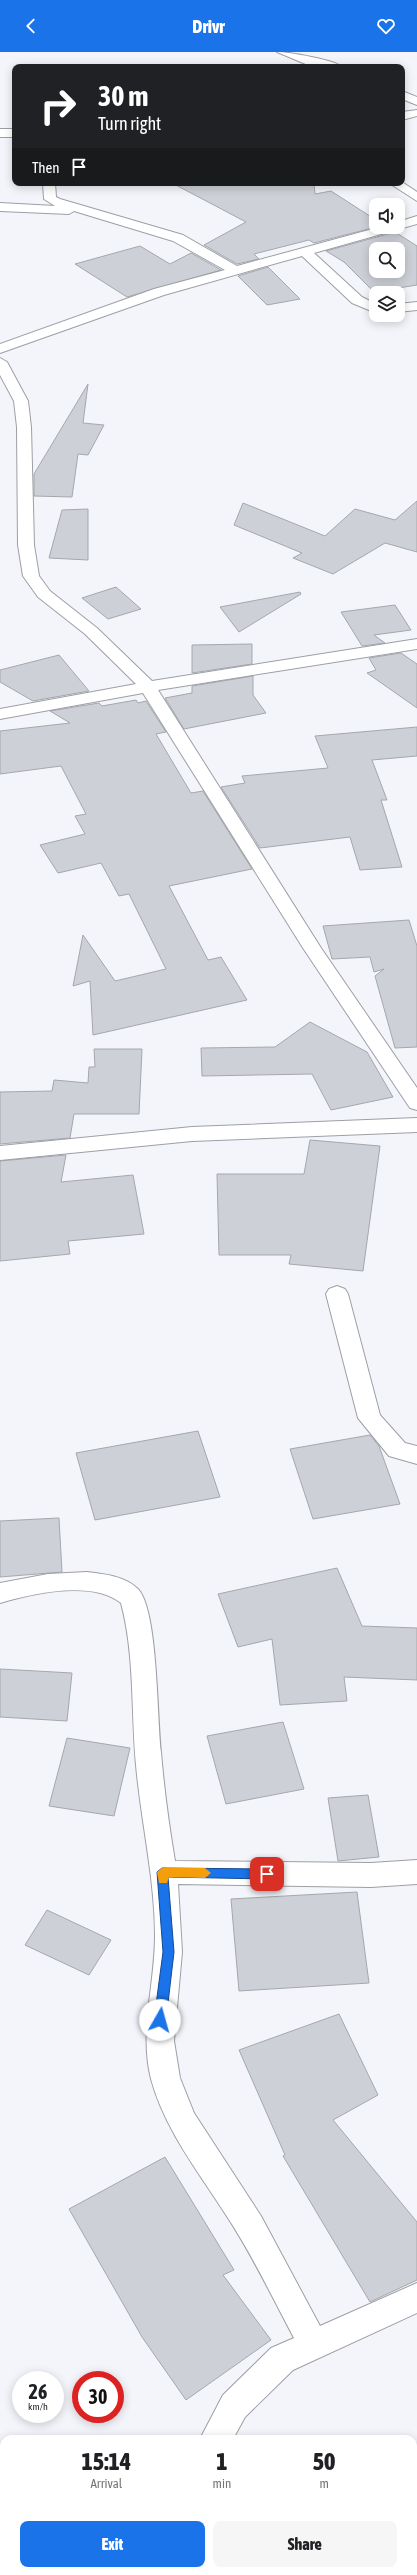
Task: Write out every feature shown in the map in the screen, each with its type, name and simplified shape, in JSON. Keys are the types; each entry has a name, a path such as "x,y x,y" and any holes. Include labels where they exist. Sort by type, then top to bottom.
{"street":[{"path":"283,52 308,62 328,64"},
{"path":"405,96 417,102"},
{"path":"405,115 417,113"},
{"path":"0,133 12,133"},
{"path":"49,186 50,199 88,212 178,238 236,271"},
{"path":"399,186 417,198"},
{"path":"0,207 88,212"},
{"path":"405,224 417,220"},
{"path":"0,349 118,305 369,234"},
{"path":"305,252 358,300 369,306"},
{"path":"405,307 417,306"},
{"path":"0,362 20,401 24,427 26,545 31,576 44,594 91,631 148,687 312,948 417,1103"},
{"path":"0,714 148,687 417,644"},
{"path":"0,1153 184,1135 417,1125"},
{"path":"336,1294 369,1418 397,1450 417,1455"},
{"path":"0,1593 56,1583 105,1582 121,1588 132,1598 141,1646 146,1744 162,1872 168,1952 160,2020 161,2054 167,2087 195,2146 249,2224 314,2344"},
{"path":"162,1872 371,1875 417,1872"},
{"path":"218,2435 234,2406 282,2359 417,2298"}],"building":[{"path":"178,186 314,186 315,194 331,191 369,215 369,229 314,243 309,240 254,254 259,259 237,264 204,245 246,222"},
{"path":"388,234 398,234 417,246 417,285 405,287 369,287 344,262 326,251"},
{"path":"140,246 170,264 191,253 221,270 127,297 75,264"},
{"path":"268,267 300,299 267,305 238,276"},
{"path":"88,384 83,423 104,425 88,455 78,454 72,497 34,496 34,474"},
{"path":"417,501 417,552 385,543 333,574 293,558 302,553 234,525 243,503 325,536 355,509 395,520"},
{"path":"88,509 88,560 49,558 62,510"},
{"path":"116,587 141,609 108,619 82,598"},
{"path":"300,592 301,594 239,632 220,607"},
{"path":"395,605 411,630 374,635 385,643 362,646 341,612"},
{"path":"252,644 252,664 192,673 192,645"},
{"path":"401,653 417,664 417,708 367,673 376,670 369,658"},
{"path":"59,655 89,691 33,701 0,682 0,670"},
{"path":"253,676 253,695 266,713 184,729 165,698 192,693 192,686"},
{"path":"136,700 138,703 146,701 166,732 156,734 191,793 203,791 252,869 169,886 208,960 221,957 247,1000 93,1035 90,981 73,986 83,935 115,981 166,969 129,894 119,896 101,863 58,873 40,845 85,834 75,816 86,814 61,766 0,774 0,731 70,723 50,711 99,703 102,706"},
{"path":"417,727 417,756 372,760 387,800 381,800 402,867 360,870 350,837 260,848 221,787 245,783 242,776 328,768 315,736"},
{"path":"409,920 417,946 417,1047 395,1048 375,976 384,969 374,972 370,957 332,959 323,926"},
{"path":"310,1022 367,1052 393,1097 331,1110 312,1074 202,1076 201,1048 275,1047"},
{"path":"94,1049 142,1049 139,1114 74,1114 70,1138 0,1144 0,1092 52,1091 54,1080 88,1083 89,1067 95,1067"},
{"path":"310,1140 380,1146 363,1271 289,1264 291,1255 219,1255 217,1174 304,1174"},
{"path":"66,1155 61,1182 133,1175 144,1234 68,1241 70,1254 0,1261 0,1161"},
{"path":"198,1431 220,1497 95,1520 76,1453"},
{"path":"370,1435 379,1446 400,1504 313,1519 290,1449"},
{"path":"59,1518 62,1572 0,1577 0,1521"},
{"path":"337,1568 362,1626 417,1628 417,1680 344,1677 347,1701 280,1705 272,1639 238,1647 218,1594"},
{"path":"0,1669 72,1673 67,1721 0,1717"},
{"path":"283,1722 304,1789 226,1804 207,1736"},
{"path":"67,1738 130,1748 114,1816 49,1806"},
{"path":"368,1795 379,1857 338,1861 328,1798"},
{"path":"357,1892 369,1983 239,1991 231,1899"},
{"path":"47,1910 111,1940 89,1975 25,1945"},
{"path":"339,2014 378,2095 333,2120 417,2222 417,2280 370,2302 283,2156 285,2155 239,2050"},
{"path":"165,2157 234,2270 223,2275 271,2340 186,2400 142,2337 69,2209"}],"slow traffic":[{"path":"163,1880 162,1872 205,1873"}],"route":[{"path":"160,2020 168,1952 167,1914 162,1872 267,1874"}]}
